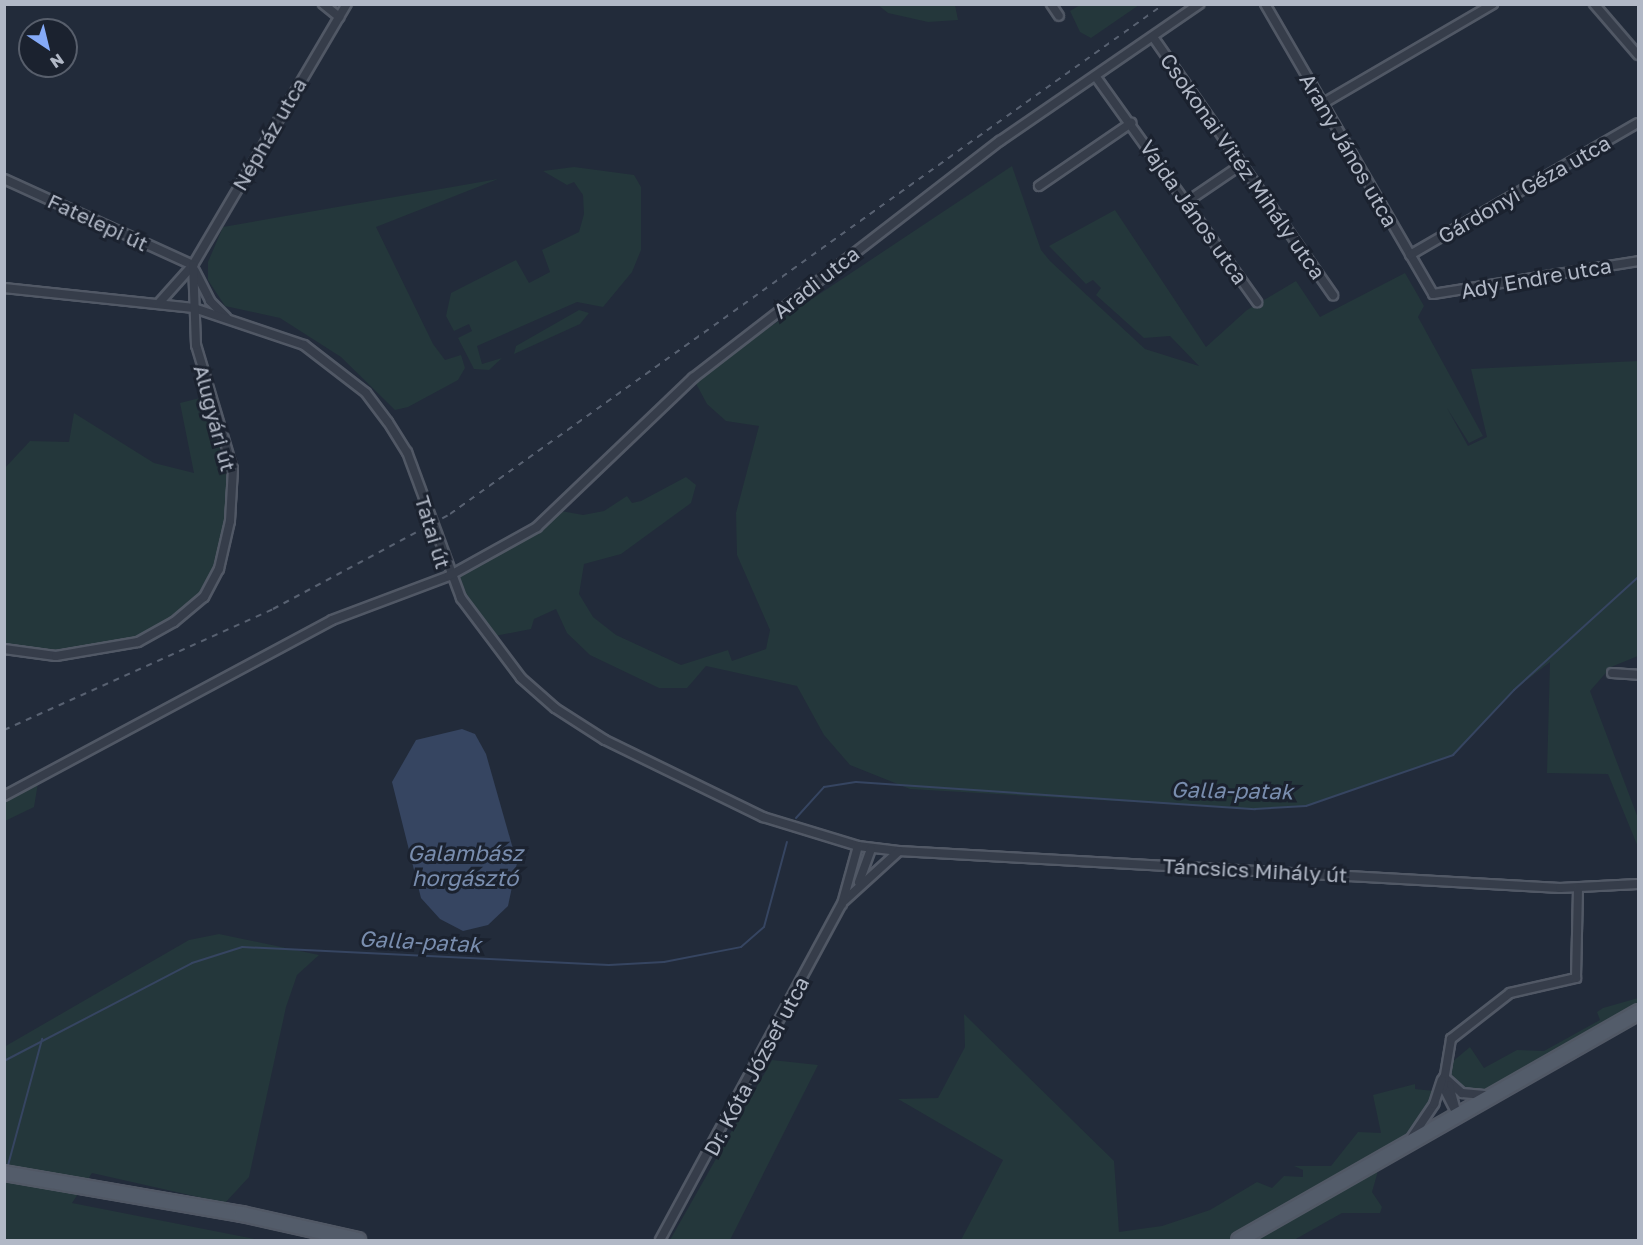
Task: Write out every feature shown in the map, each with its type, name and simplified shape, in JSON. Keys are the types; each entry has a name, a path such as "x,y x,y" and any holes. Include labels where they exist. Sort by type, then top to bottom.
{"main road":[{"path":"1239,1240 1456,1112 1638,1012"},
{"path":"9,1173 242,1214 358,1240"}],"street":[{"path":"323,4 339,17"},
{"name":"Népház utca","path":"159,303 193,265 347,4"},
{"path":"1052,4 1059,16"},
{"name":"Aradi utca","path":"449,576 537,527 693,378 1000,141 1199,4"},
{"name":"Arany János utca","path":"1265,4 1433,294"},
{"path":"1322,104 1493,4"},
{"path":"1594,4 1638,56"},
{"name":"Csokonai Vitéz Mihály utca","path":"1153,37 1333,295"},
{"name":"Vajda János utca","path":"1096,77 1188,201 1257,302"},
{"name":"Vajda János utca","path":"1039,186 1131,123"},
{"name":"Gárdonyi Géza utca","path":"1410,255 1638,123"},
{"path":"1188,201 1241,165"},
{"name":"Fatelepi út","path":"4,179 193,265"},
{"name":"Ady Endre utca","path":"1433,294 1638,261"},
{"path":"193,265 194,308"},
{"path":"193,265 203,291 227,318"},
{"name":"Tatai út","path":"4,288 194,308 304,345 366,393 407,452 449,576 332,620 4,796"},
{"name":"Alugyári út","path":"4,650 56,656 138,642 174,622 204,597 219,569 228,531 232,469 203,376 194,308"},
{"name":"Táncsics Mihály út","path":"449,576 488,641 555,708 638,757 800,830 858,846 899,851 1578,888 1638,884"},
{"path":"1612,673 1638,675"},
{"name":"Dr. Kóta József utca","path":"662,1240 842,904 858,846"},
{"name":"Dr. Kóta József utca","path":"854,891 871,849"},
{"name":"Dr. Kóta József utca","path":"842,904 899,851"},
{"path":"1408,1141 1434,1104 1443,1077 1451,1039 1495,1002 1576,978 1578,888"},
{"path":"1443,1077 1462,1093 1490,1094"},
{"path":"1443,1077 1454,1091 1456,1112"}],"green space":[{"path":"878,5 955,5 958,20 928,22 888,13"},
{"path":"1080,5 1139,5 1091,38 1080,32 1070,11"},
{"path":"1012,166 1041,250 1050,261 1145,349 1199,366 1170,336 1144,338 1096,295 1101,288 1093,280 1086,284 1049,246 1115,210 1206,347 1247,310 1296,281 1320,317 1405,273 1424,306 1418,317 1483,436 1469,443 1447,408 1468,446 1487,437 1471,369 1638,361 1638,656 1611,667 1590,691 1638,818 1638,847 1608,774 1547,773 1550,662 1514,690 1453,755 1306,806 1255,809 910,789 850,765 824,735 797,686 706,666 687,688 659,688 590,655 567,633 556,609 534,619 531,629 490,637 449,576 503,549 556,510 583,515 604,511 627,496 632,503 641,501 686,477 696,485 691,503 621,554 584,564 579,594 593,617 616,635 681,665 728,650 732,661 766,649 770,630 737,555 736,513 759,426 726,421 707,404 693,378"},
{"path":"574,167 634,175 641,187 641,250 632,272 603,307 577,302 477,346 482,364 502,358 489,370 474,369 458,338 472,331 469,324 454,331 446,316 451,293 516,260 529,283 550,272 542,250 579,232 584,214 583,195 574,182 567,185 543,171"},
{"path":"498,179 376,227 433,344 445,360 461,355 465,368 458,380 408,407 395,410 341,357 280,318 225,306 208,280 208,262 223,227"},
{"path":"579,310 589,313 580,324 514,354 516,346"},
{"path":"208,396 233,469 230,521 219,569 204,597 138,642 56,656 5,649 4,469 30,441 69,442 74,413 154,463 194,473 180,403"},
{"path":"39,777 34,807 5,821 4,792"},
{"path":"219,934 319,955 297,975 286,1007 249,1177 225,1203 92,1173 72,1203 260,1240 5,1240 4,1047 189,940"},
{"path":"1638,998 1638,1010 1479,1094 1469,1094 1451,1074 1452,1062 1470,1047 1484,1068 1517,1050 1544,1051 1600,1020 1597,1012 1603,1008"},
{"path":"964,1014 1114,1161 1119,1232 1162,1226 1210,1210 1257,1182 1272,1188 1284,1176 1303,1177 1303,1170 1294,1166 1331,1166 1358,1132 1381,1133 1373,1095 1415,1084 1415,1089 1434,1091 1434,1096 1418,1128 1402,1142 1237,1240 961,1240 1003,1160 898,1099 938,1098 965,1047"},
{"path":"772,1060 818,1065 730,1240 670,1240"},
{"path":"1378,1171 1372,1192 1382,1207 1380,1213 1342,1213 1294,1240 1255,1240"}],"water":[{"name":"Galambász horgásztó","path":"462,729 475,734 486,754 517,863 508,906 488,925 463,931 440,919 421,898 392,782 416,740"}],"waterway":[{"name":"Galla-patak","path":"796,818 824,787 856,782 1255,809 1306,806 1453,755 1514,690 1638,577"},
{"name":"Galla-patak","path":"4,1061 192,963 242,947 609,965 664,962 741,947 764,927 787,842"},
{"path":"7,1169 42,1039"}],"railway":[{"path":"4,730 273,609 450,514 1164,4"}]}
